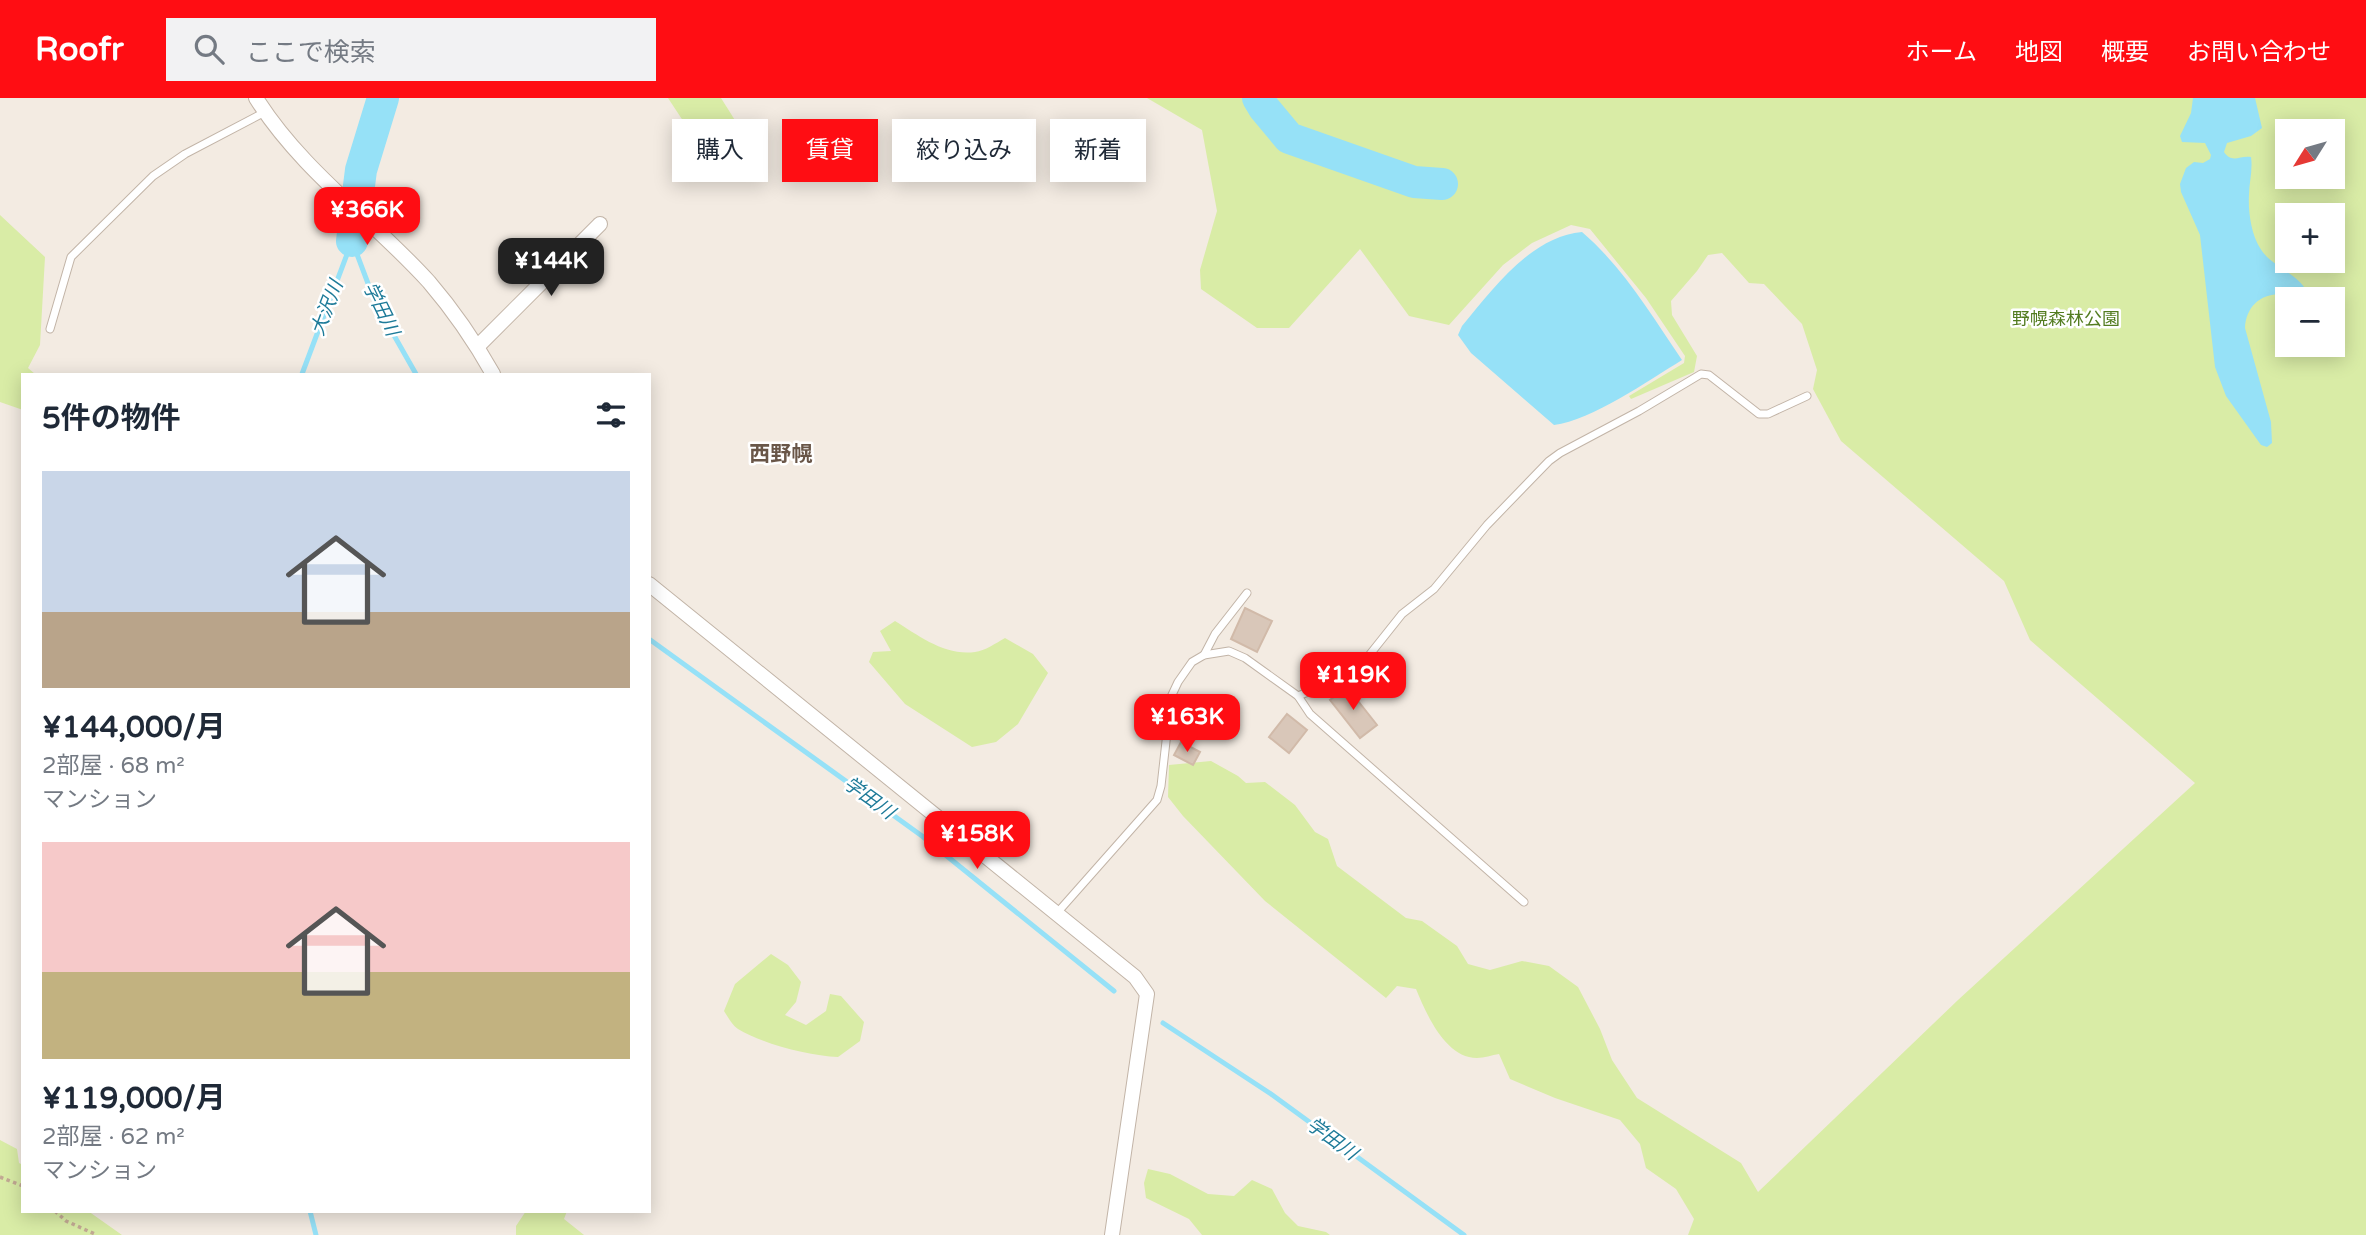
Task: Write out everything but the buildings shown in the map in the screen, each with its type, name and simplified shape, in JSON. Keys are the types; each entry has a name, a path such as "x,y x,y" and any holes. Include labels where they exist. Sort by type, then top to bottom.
{"street":[{"path":"256,98 265,113 330,186 429,282 478,346 492,373"},
{"path":"478,346 600,224"},
{"path":"651,586 1135,977 1147,994 1112,1235"}],"lane":[{"path":"50,329 71,257 153,176 185,153 265,113"},
{"path":"1297,696 1355,673 1402,614 1434,589 1487,524 1560,453 1701,374 1709,375 1759,414 1768,415 1807,396"},
{"path":"1204,655 1216,634 1247,593"},
{"path":"1057,914 1157,800 1163,777 1171,697 1178,682 1192,662 1204,655 1229,651 1245,658 1297,696 1310,714 1524,902"}],"path":[{"path":"0,1177 21,1185"},
{"path":"57,1213 66,1221 97,1235"}],"green space":[{"path":"668,98 721,98 734,119 682,119"},
{"name":"野幌森林公園","path":"1147,98 2366,98 2366,1235 1688,1235 1694,1219 1676,1189 1646,1168 1640,1144 1620,1120 1510,1079 1499,1054 1477,1058 1455,1051 1438,1032 1416,989 1397,986 1386,998 1265,901 1168,797 1169,765 1211,761 1246,783 1265,782 1295,805 1315,832 1328,839 1337,866 1406,918 1422,921 1457,946 1468,964 1490,970 1522,961 1549,966 1578,987 1600,1029 1612,1060 1637,1098 1741,1163 1758,1192 1958,1000 2195,783 2030,640 2004,581 1841,441 1813,389 1817,370 1802,324 1764,284 1749,283 1722,253 1708,255 1671,301 1672,315 1697,356 1694,372 1631,399 1629,396 1684,363 1685,356 1646,298 1590,229 1571,225 1532,243 1503,265 1449,325 1409,316 1360,249 1289,328 1257,328 1201,289 1200,270 1217,211 1202,130"},
{"path":"0,215 45,257 40,345 28,368 34,373 21,373 21,409 0,402"},
{"path":"895,621 933,644 953,651 979,651 1005,638 1033,654 1048,673 1018,724 996,742 972,747 905,704 869,662 873,652 891,651 880,631"},
{"path":"771,954 788,965 801,982 796,1002 785,1015 806,1025 826,1011 830,994 841,996 864,1022 860,1041 838,1057 826,1056 773,1044 736,1027 724,1011 735,984"},
{"path":"0,1140 17,1149 21,1164 21,1213 91,1213 122,1235 0,1235"},
{"path":"1148,1169 1170,1174 1208,1194 1234,1196 1252,1180 1272,1189 1285,1213 1298,1226 1330,1235 1202,1235 1189,1219 1146,1198 1144,1183"},
{"path":"525,1213 566,1213 564,1219 584,1235 516,1235 516,1226"}],"water":[{"path":"2193,98 2255,98 2262,128 2251,136 2227,143 2224,152 2230,158 2251,157 2249,208 2257,242 2265,255 2275,263 2275,273 2289,273 2304,287 2275,287 2275,294 2256,303 2246,320 2245,328 2271,422 2272,443 2267,447 2261,445 2226,396 2215,367 2200,235 2180,184 2186,168 2194,162 2203,163 2210,159 2211,155 2205,143 2182,142 2180,136 2191,113"},
{"path":"1582,232 1624,276 1682,360 1602,408 1569,422 1554,425 1471,353 1458,335 1462,326 1500,281 1529,254 1563,236"}],"waterway":[{"path":"352,241 361,170 383,98"},
{"path":"1258,98 1289,138 1414,182 1442,184"},
{"name":"学田川","path":"352,241 375,302 415,373"},
{"name":"大沢川","path":"302,373 352,241"},
{"name":"学田川","path":"651,640 922,836 1114,991"},
{"name":"学田川","path":"1163,1023 1271,1094 1464,1235"},
{"name":"大沢川","path":"310,1213 316,1235"}],"district":[{"name":"西野幌","path":"781,454"}]}
